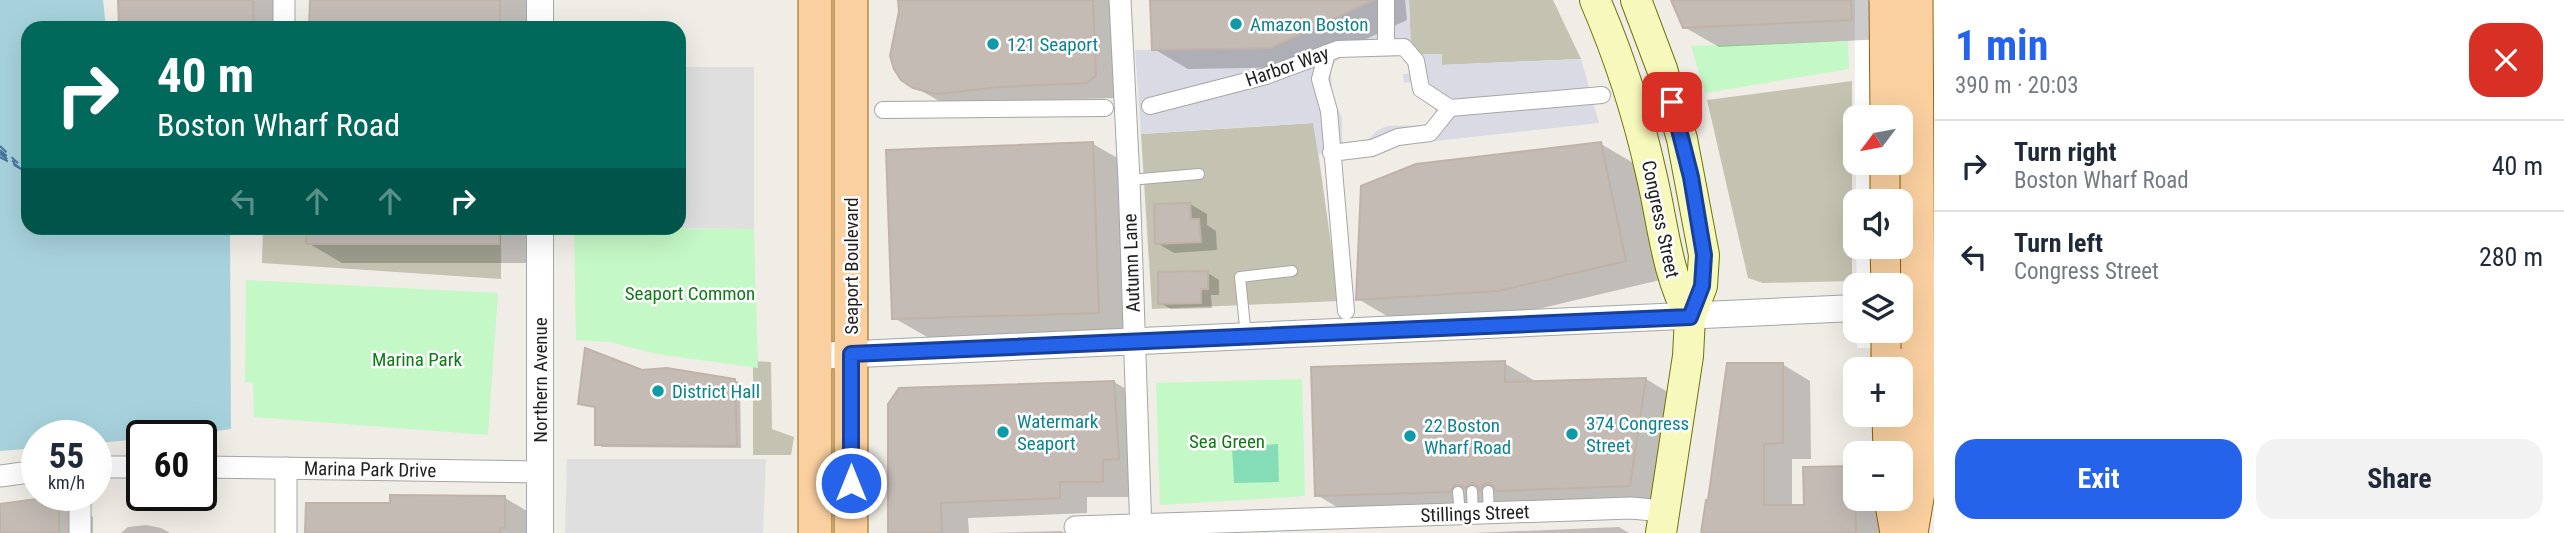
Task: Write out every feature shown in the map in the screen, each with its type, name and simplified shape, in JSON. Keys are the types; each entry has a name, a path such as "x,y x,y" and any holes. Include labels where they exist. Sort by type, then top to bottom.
{"main road":[{"name":"Seaport Boulevard","path":"815,0 815,533"},
{"name":"Seaport Boulevard","path":"851,0 851,533"},
{"name":"Congress Street","path":"1595,0 1631,96 1652,176 1669,267 1680,299 1690,317"},
{"name":"Congress Street","path":"1636,0 1672,102 1682,139 1698,215 1704,270 1702,286 1690,317 1688,356 1663,522"},
{"path":"1886,0 1887,105"},
{"path":"1911,533 1918,492 1896,349 1916,0"},
{"path":"1893,511 1897,533"}],"street":[{"path":"284,0 284,21"},
{"path":"540,0 540,21"},
{"name":"Autumn Lane","path":"1119,0 1129,180 1140,529"},
{"path":"1386,0 1386,47"},
{"name":"Harbor Way","path":"1150,106 1266,76 1338,49 1404,47 1416,61 1421,89 1450,108"},
{"path":"1327,53 1320,79 1329,111 1346,311"},
{"path":"1331,153 1372,148 1398,137 1430,133 1450,108 1602,94"},
{"path":"883,110 1105,108"},
{"name":"Northern Avenue","path":"540,235 540,533"},
{"path":"1913,304 1934,303"},
{"path":"815,356 1843,309"},
{"name":"Marina Park Drive","path":"217,467 539,472"},
{"path":"286,468 286,533"},
{"path":"0,475 21,473"},
{"name":"Stillings Street","path":"1075,527 1140,529 1635,508 1663,522"},
{"path":"79,511 80,533"}],"lane":[{"path":"1129,180 1199,174"},
{"path":"1246,337 1240,277 1292,271"},
{"path":"1472,491 1474,513"},
{"path":"1474,513 1488,491"},
{"path":"1458,492 1474,513"}],"shaded area":[{"path":"1372,0 1409,0 1411,54 1442,54 1442,65 1581,59 1599,123 1318,154 1313,123 1141,134 1135,50 1271,48","holes":["1366,54 1379,57 1406,56 1412,74 1403,74 1404,83 1411,82 1413,90 1434,107 1436,113 1432,125 1387,126 1378,130 1363,144 1348,146 1342,141 1342,118 1332,95 1331,73 1334,63 1343,56"]},
{"path":"1409,0 1553,0 1581,59 1442,65 1441,54 1411,54"},
{"path":"686,67 754,67 754,229 686,228"},
{"path":"1852,81 1852,105 1843,105 1843,175 1852,175 1852,189 1843,189 1843,259 1852,259 1852,273 1843,273 1843,281 1763,283 1748,278 1707,100"},
{"path":"1314,123 1339,301 1152,309 1141,134"},
{"path":"263,235 501,235 501,279 262,263"},
{"path":"753,361 771,362 772,429 794,437 791,455 753,455"},
{"path":"567,459 766,459 763,533 565,533"}],"green space":[{"path":"1848,41 1849,69 1705,93 1691,46"},
{"name":"Seaport Common","path":"686,229 754,229 758,368 657,354 610,342 576,340 574,235 686,235"},
{"name":"Marina Park","path":"246,280 498,293 488,435 254,417 253,383 245,382"},
{"name":"Sea Green","path":"1302,379 1305,496 1160,505 1156,383"},
{"path":"1278,444 1279,482 1234,483 1232,447"}],"water":[{"path":"0,0 103,0 105,21 21,21 21,235 230,235 231,429 217,431 217,420 126,420 126,440 112,442 112,420 21,420 21,449 0,451"}],"pier":[{"path":"1855,0 1934,0 1934,349 1857,348 1857,343 1913,343 1913,273 1857,273 1856,259 1913,259 1913,189 1856,189 1856,175 1913,175 1913,105 1855,105"}],"building":[{"path":"118,0 253,0 254,21 119,21"},
{"path":"310,0 500,0 500,21 309,21"},
{"name":"121 Seaport","path":"898,0 1093,0 1096,75 1087,83 1000,87 936,94 913,88 901,80 890,56 899,11"},
{"name":"Amazon Boston","path":"1150,0 1374,0 1271,48 1152,50"},
{"path":"1671,0 1851,0 1852,20 1683,28"},
{"path":"1093,142 1099,313 892,319 886,150"},
{"path":"1601,142 1626,261 1498,291 1356,300 1361,186 1416,164"},
{"path":"1190,203 1191,219 1199,219 1201,242 1155,244 1154,204"},
{"path":"307,235 499,235 499,244 306,244"},
{"path":"1208,271 1208,289 1201,289 1201,303 1158,304 1158,272"},
{"name":"District Hall","path":"585,348 642,370 667,368 735,379 737,446 595,445 595,407 578,404"},
{"name":"22 Boston Wharf Road","path":"1505,361 1505,382 1646,378 1630,486 1496,491 1494,486 1488,483 1483,485 1480,491 1478,486 1472,483 1465,488 1454,485 1450,492 1315,496 1311,367"},
{"path":"1727,363 1783,363 1783,443 1764,444 1764,505 1804,505 1803,467 1843,466 1843,511 1856,511 1856,533 1701,533"},
{"name":"Watermark Seaport","path":"1114,381 1119,459 1103,460 1103,482 1060,482 1060,498 941,503 942,533 888,533 888,404 899,388"},
{"path":"390,495 505,496 505,528 500,528 500,533 305,533 306,503 390,503"},
{"path":"21,501 21,511 59,511 59,533 0,533 0,504"}],"ferry route":[{"path":"0,146 21,166"},
{"path":"0,150 15,163"},
{"path":"0,152 6,157"},
{"path":"0,154 20,168"},
{"path":"0,157 21,169"}],"place":[{"name":"Amazon Boston","path":"1236,24"},
{"name":"121 Seaport","path":"993,44"},
{"name":"District Hall","path":"658,391"},
{"name":"Watermark Seaport","path":"1003,432"},
{"name":"374 Congress Street","path":"1572,434"},
{"name":"22 Boston Wharf Road","path":"1410,436"}],"route":[{"path":"851,483 851,354 1690,317 1702,286 1704,255 1691,177 1672,102"}]}
